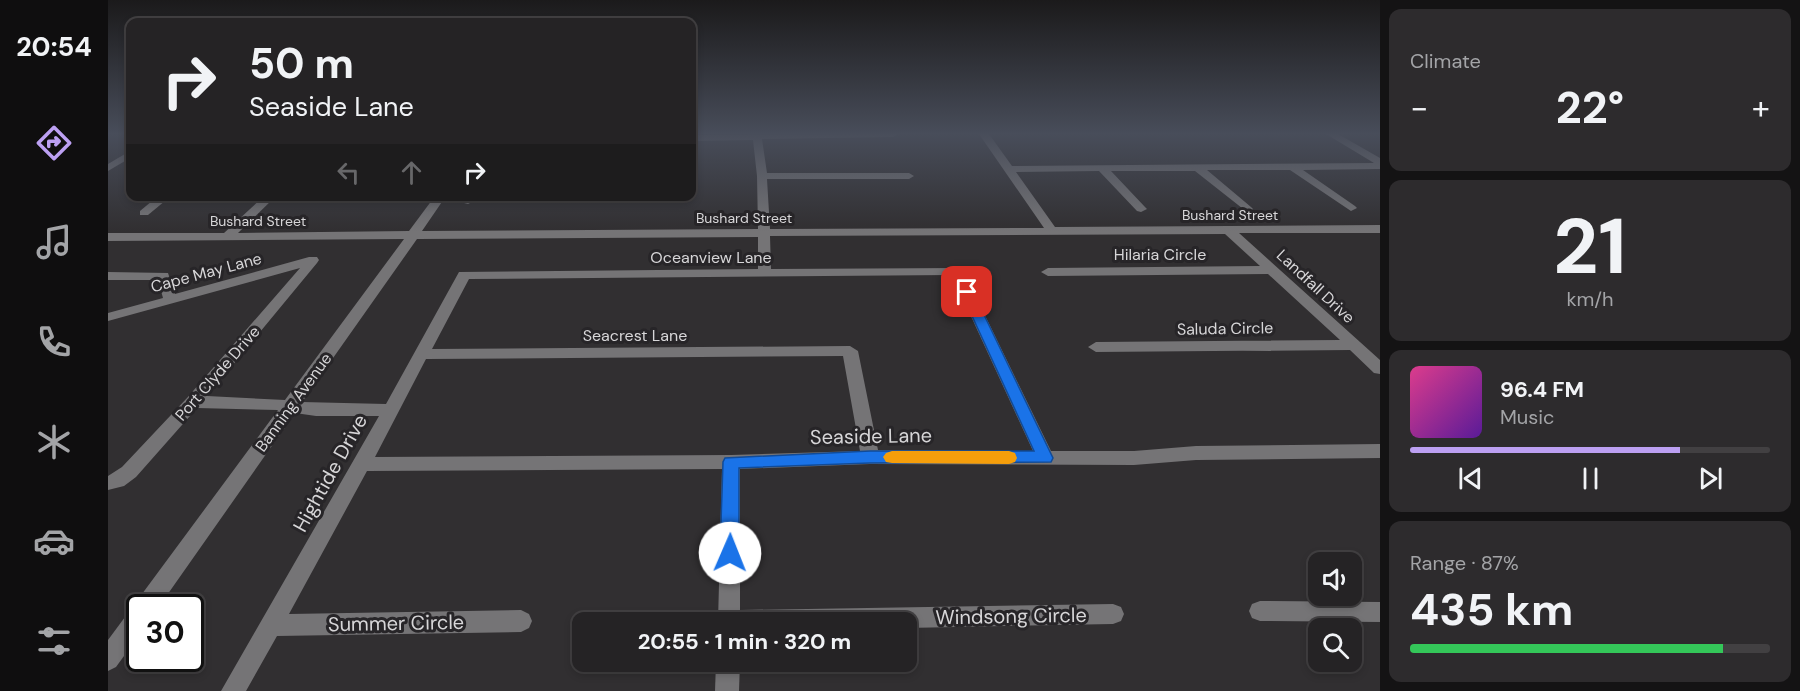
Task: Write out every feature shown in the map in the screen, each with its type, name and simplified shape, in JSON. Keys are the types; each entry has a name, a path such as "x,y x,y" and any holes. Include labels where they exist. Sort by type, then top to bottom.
{"street":[{"path":"761,166 765,273"},
{"path":"1007,166 1052,231"},
{"path":"1009,169 1268,166"},
{"path":"1291,166 1351,208"},
{"path":"1197,167 1247,209"},
{"path":"1102,168 1141,208"},
{"path":"762,176 909,176"},
{"path":"144,213 160,201"},
{"path":"227,236 266,201"},
{"name":"Banning Avenue","path":"155,594 437,201"},
{"name":"Bushard Street","path":"108,237 1380,229"},
{"name":"Landfall Drive","path":"1228,230 1380,369"},
{"name":"Cape May Lane","path":"108,317 313,260"},
{"name":"Port Clyde Drive","path":"112,482 129,472 193,402 313,260"},
{"name":"Hilaria Circle","path":"1048,272 1273,270"},
{"name":"Oceanview Lane","path":"464,275 957,271 1045,458"},
{"name":"Hightide Drive","path":"232,691 362,464 464,275"},
{"path":"108,276 163,276 170,299"},
{"name":"Saluda Circle","path":"1096,347 1353,345"},
{"name":"Seacrest Lane","path":"422,354 850,351 870,457"},
{"path":"193,402 269,403 316,410 390,411"},
{"name":"Seaside Lane","path":"362,464 731,462 870,457 1134,458 1196,453 1380,451"},
{"path":"729,612 731,462"},
{"path":"1260,611 1380,612"},
{"name":"Windsong Circle","path":"917,618 1113,614"},
{"name":"Summer Circle","path":"270,625 521,621"},
{"path":"108,659 126,634"},
{"path":"727,691 728,672"}],"slow traffic":[{"path":"892,457 1009,458"}],"route":[{"path":"730,553 731,462 870,457 1045,458 967,292"}]}
